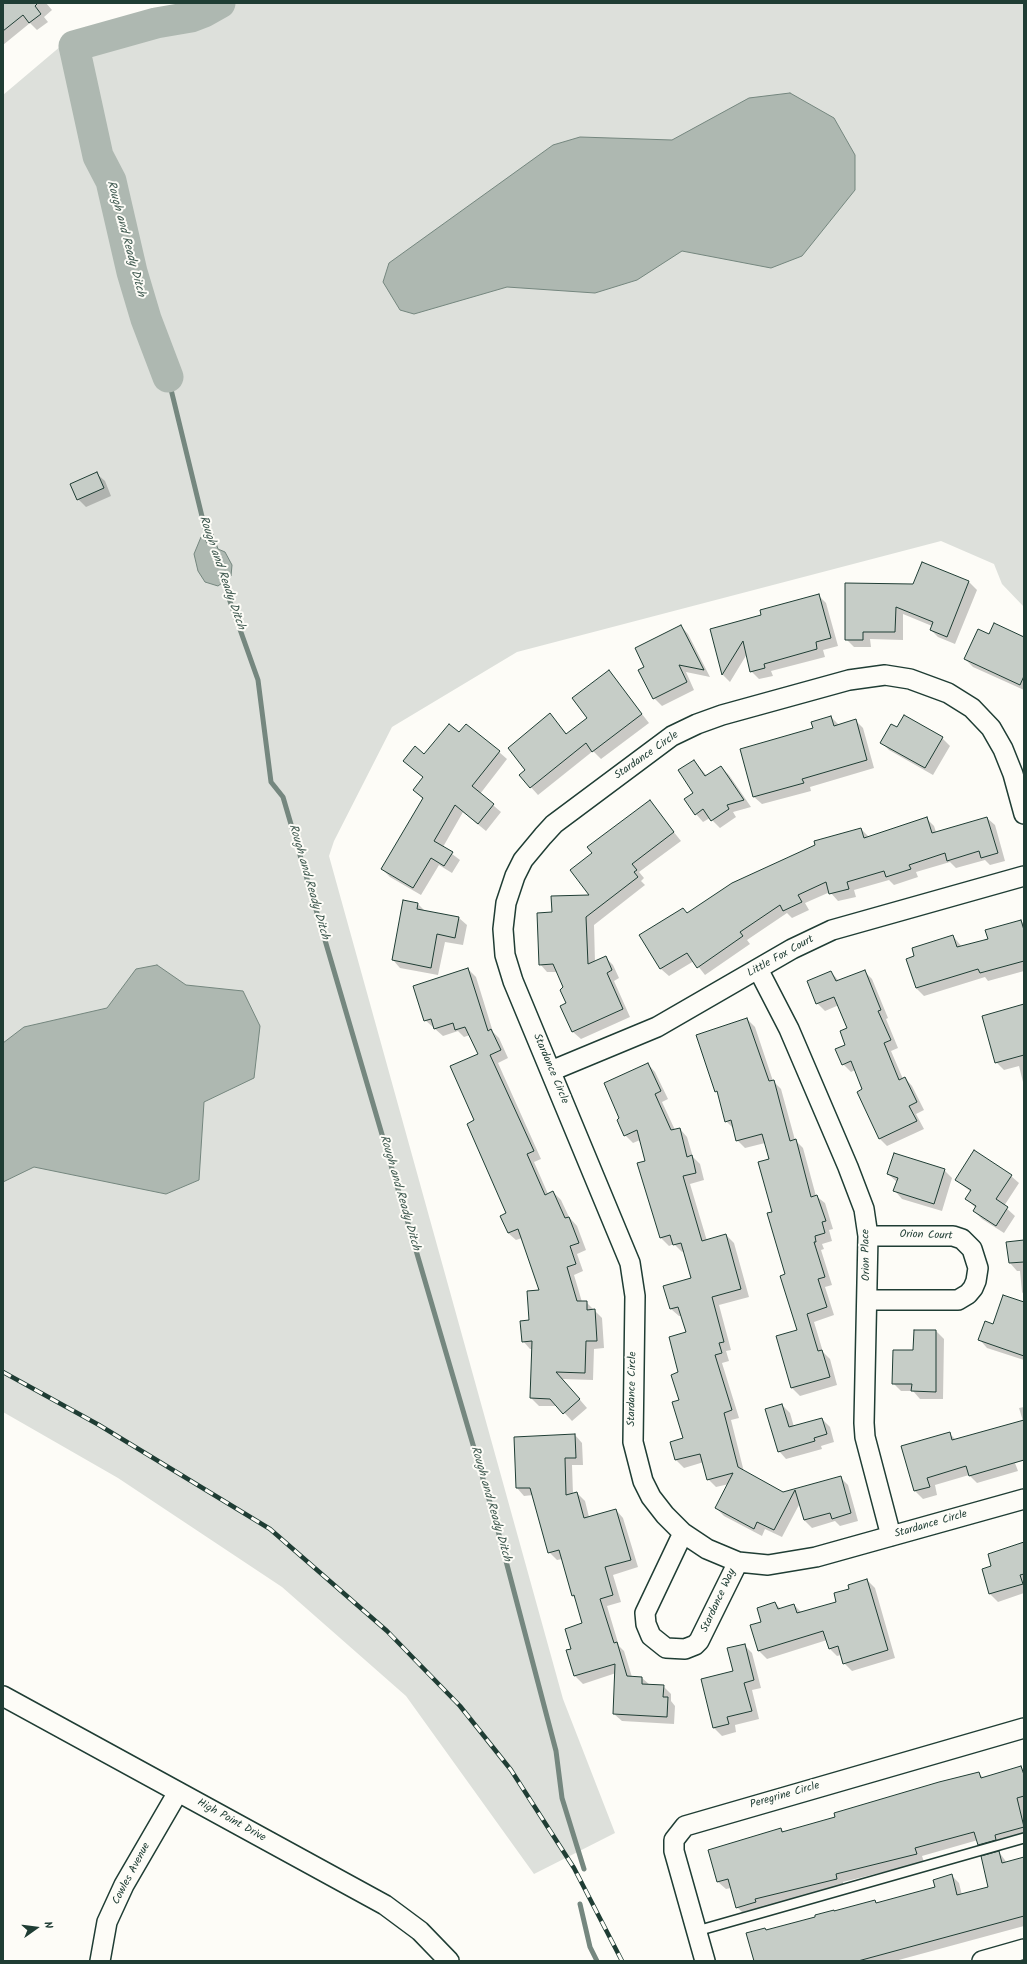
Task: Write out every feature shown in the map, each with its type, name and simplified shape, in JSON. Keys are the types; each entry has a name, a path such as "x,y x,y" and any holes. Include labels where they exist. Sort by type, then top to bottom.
{"street":[{"name":"Stardance Circle","path":"1024,814 1008,759 994,733 981,717 960,699 922,682 899,676 869,676 849,680 722,715 697,724 672,736 554,824 536,844 523,860 510,890 503,928 505,955 513,982 623,1243 633,1273 635,1311 633,1442 639,1471 651,1496 665,1515 683,1533 707,1549 738,1562 777,1565 816,1557 1024,1498"},
{"name":"Little Fox Court","path":"550,1071 657,1027 804,943 832,930 1024,876"},
{"name":"Orion Place","path":"758,969 789,1029 848,1166 864,1209 868,1236 864,1430 891,1536"},
{"name":"Orion Court","path":"867,1300 958,1300 968,1294 973,1288 976,1281 978,1268 972,1249 966,1242 957,1237 868,1236"},
{"name":"Stardance Way","path":"683,1533 645,1613 648,1630 651,1636 666,1648 688,1648 697,1643 702,1637 738,1562"},
{"name":"High Point Drive","path":"3,1696 385,1905 420,1931 448,1961"},
{"name":"Peregrine Circle","path":"705,1961 673,1844 679,1832 688,1824 1024,1728"},
{"name":"Cowles Avenue","path":"100,1961 107,1922 124,1885 178,1792"},
{"path":"982,1961 1024,1949"}],"lane":[{"path":"697,1931 1024,1838"}],"shaded area":[{"path":"190,3 1024,3 1024,607 1002,584 994,564 941,541 517,652 392,727 334,841 329,856 563,1699 615,1833 534,1874 406,1696 282,1587 118,1478 3,1412 3,95 68,40 149,17"}],"water":[{"path":"790,93 834,118 855,155 855,190 802,256 771,268 682,251 637,280 595,293 507,287 414,314 400,310 383,282 389,263 553,145 580,137 672,140 749,98"},
{"path":"213,534 218,549 225,552 232,565 231,576 218,586 205,582 198,571 194,554 201,537"},
{"path":"157,965 186,985 243,991 260,1026 254,1078 204,1102 199,1180 166,1194 34,1167 3,1182 3,1043 24,1027 107,1008 136,969"}],"building":[{"path":"3,3 38,3 35,6 41,14 29,23 23,15 3,31"},
{"path":"97,472 104,488 77,500 70,484"},
{"path":"922,562 969,581 947,637 930,630 933,622 896,607 895,632 863,632 863,640 845,640 845,583 913,584"},
{"path":"819,594 831,638 816,642 817,649 764,664 765,668 750,672 743,641 722,675 710,629 761,615 760,610"},
{"path":"994,623 1024,637 1024,676 1020,685 964,659 978,629 989,634"},
{"path":"681,625 704,670 679,665 687,682 653,699 638,670 644,667 635,648"},
{"path":"609,670 642,714 592,752 586,743 530,788 519,775 525,770 508,748 550,713 566,734 587,718 572,698"},
{"path":"904,715 943,737 925,768 880,743 891,724 897,727"},
{"path":"831,716 834,726 856,719 867,760 802,779 804,783 753,797 740,749 813,728 811,722"},
{"path":"449,724 459,732 466,724 500,751 472,786 494,804 478,824 455,805 434,841 453,852 444,866 431,858 413,888 381,869 423,798 413,790 423,777 403,761 415,746 424,754"},
{"path":"694,760 705,776 721,766 744,800 727,805 729,809 711,821 703,809 695,815 684,799 693,793 678,770"},
{"path":"650,800 674,832 632,864 637,870 634,872 638,877 586,917 588,964 606,956 612,970 607,973 623,1009 572,1032 560,1006 566,1003 560,990 563,987 553,964 539,965 537,913 552,912 551,896 589,895 570,870 592,853 587,847"},
{"path":"927,817 932,833 987,817 998,853 981,858 979,851 947,861 945,853 909,865 911,869 886,877 884,871 847,882 849,889 829,894 826,882 798,895 802,902 783,911 780,905 740,932 743,936 697,968 687,953 660,969 639,935 683,908 687,913 732,883 815,845 814,841 861,828 864,838"},
{"path":"403,900 418,903 417,909 459,917 455,938 437,934 431,968 392,960"},
{"path":"1021,920 1024,930 1024,961 980,973 978,969 916,988 906,959 914,956 912,948 953,935 957,947 988,939 985,930"},
{"path":"468,968 488,1031 491,1029 501,1050 490,1055 534,1151 527,1154 545,1195 553,1191 565,1218 569,1217 579,1243 570,1246 576,1264 567,1267 577,1301 587,1301 587,1310 595,1309 597,1341 586,1341 585,1373 556,1372 580,1399 563,1414 550,1399 530,1398 532,1341 522,1342 520,1321 529,1320 527,1291 539,1290 518,1229 508,1233 500,1216 506,1213 467,1124 474,1120 450,1066 478,1054 465,1027 455,1030 453,1023 434,1029 431,1019 424,1021 413,986"},
{"path":"865,970 881,1010 878,1011 891,1040 884,1043 899,1080 905,1077 917,1102 909,1106 917,1121 879,1139 857,1092 862,1089 851,1061 842,1065 835,1049 845,1045 840,1031 847,1028 834,997 816,1004 807,981 831,971 836,981"},
{"path":"1024,1004 1024,1055 995,1063 982,1016"},
{"path":"747,1018 769,1081 774,1080 790,1141 796,1139 811,1197 817,1195 826,1221 822,1222 825,1233 815,1236 816,1242 814,1242 825,1277 818,1279 827,1307 807,1314 818,1351 822,1350 830,1377 791,1388 776,1336 797,1330 780,1276 785,1274 767,1213 772,1212 758,1162 769,1159 762,1134 736,1141 731,1120 725,1122 717,1091 715,1092 696,1035"},
{"path":"648,1063 661,1091 655,1094 671,1130 680,1128 687,1157 692,1155 696,1173 683,1176 702,1241 726,1234 741,1289 712,1297 724,1342 719,1343 722,1353 715,1355 732,1410 724,1413 738,1467 783,1492 841,1476 851,1513 832,1519 830,1513 804,1520 795,1490 774,1530 757,1522 754,1529 715,1508 733,1473 707,1480 700,1454 675,1460 670,1442 683,1438 672,1402 679,1400 671,1375 678,1372 669,1337 686,1332 678,1307 670,1309 663,1286 691,1278 681,1243 673,1245 670,1235 660,1238 637,1163 645,1161 637,1130 624,1136 617,1120 619,1118 604,1083"},
{"path":"974,1150 1012,1175 996,1199 1008,1207 996,1226 973,1211 976,1206 965,1199 971,1190 955,1180"},
{"path":"894,1153 945,1169 934,1204 893,1191 898,1178 887,1174"},
{"path":"1024,1240 1024,1262 1009,1263 1006,1242"},
{"path":"1003,1295 1024,1302 1024,1356 978,1340 985,1321 993,1324"},
{"path":"914,1330 936,1330 936,1392 911,1391 912,1384 892,1384 893,1350 913,1350"},
{"path":"782,1404 789,1427 822,1418 827,1434 814,1438 815,1441 778,1452 765,1409"},
{"path":"1024,1420 1024,1460 969,1476 966,1466 927,1478 930,1487 914,1491 901,1446 950,1432 952,1440"},
{"path":"575,1434 576,1458 565,1458 566,1495 577,1492 584,1518 616,1509 631,1560 605,1567 613,1595 600,1599 614,1643 617,1642 627,1676 642,1677 642,1684 664,1685 663,1697 668,1697 667,1717 613,1714 615,1664 574,1676 566,1650 571,1649 565,1629 582,1623 574,1595 572,1596 559,1550 548,1553 530,1488 516,1488 514,1437"},
{"path":"1024,1542 1024,1574 1020,1575 1023,1584 989,1594 982,1569 991,1566 988,1554"},
{"path":"867,1579 888,1650 843,1664 838,1646 829,1649 823,1631 758,1651 750,1625 761,1622 757,1608 775,1602 778,1609 794,1604 797,1613 836,1602 834,1593 849,1589 848,1585"},
{"path":"745,1644 754,1680 744,1683 752,1711 727,1717 729,1724 713,1728 701,1679 733,1671 727,1648"},
{"path":"1021,1766 1024,1775 1024,1796 1017,1798 1024,1827 995,1835 996,1840 978,1845 974,1832 915,1848 917,1854 836,1874 837,1879 755,1899 756,1902 736,1908 728,1879 717,1882 708,1850 781,1828 782,1832 835,1817 834,1813 939,1782 979,1772 981,1778"},
{"path":"999,1851 1002,1863 1024,1857 1024,1916 858,1961 754,1961 746,1933 765,1928 766,1930 815,1917 815,1915 834,1910 875,1900 876,1903 935,1887 933,1880 952,1874 957,1895 988,1887 981,1856"}],"waterway":[{"name":"Rough and Ready Ditch","path":"168,377 146,319 132,272 111,181 98,156 74,46 156,23 191,17 220,3"},
{"name":"Rough and Ready Ditch","path":"168,377 208,541"},
{"name":"Rough and Ready Ditch","path":"221,576 258,680 271,782 283,797 496,1523 556,1751 562,1798 584,1869"},
{"name":"Rough and Ready Ditch","path":"580,1904 590,1947 597,1961"}],"railway":[{"path":"3,1372 99,1425 270,1529 387,1631 460,1706 511,1770 574,1868 622,1961"}]}
